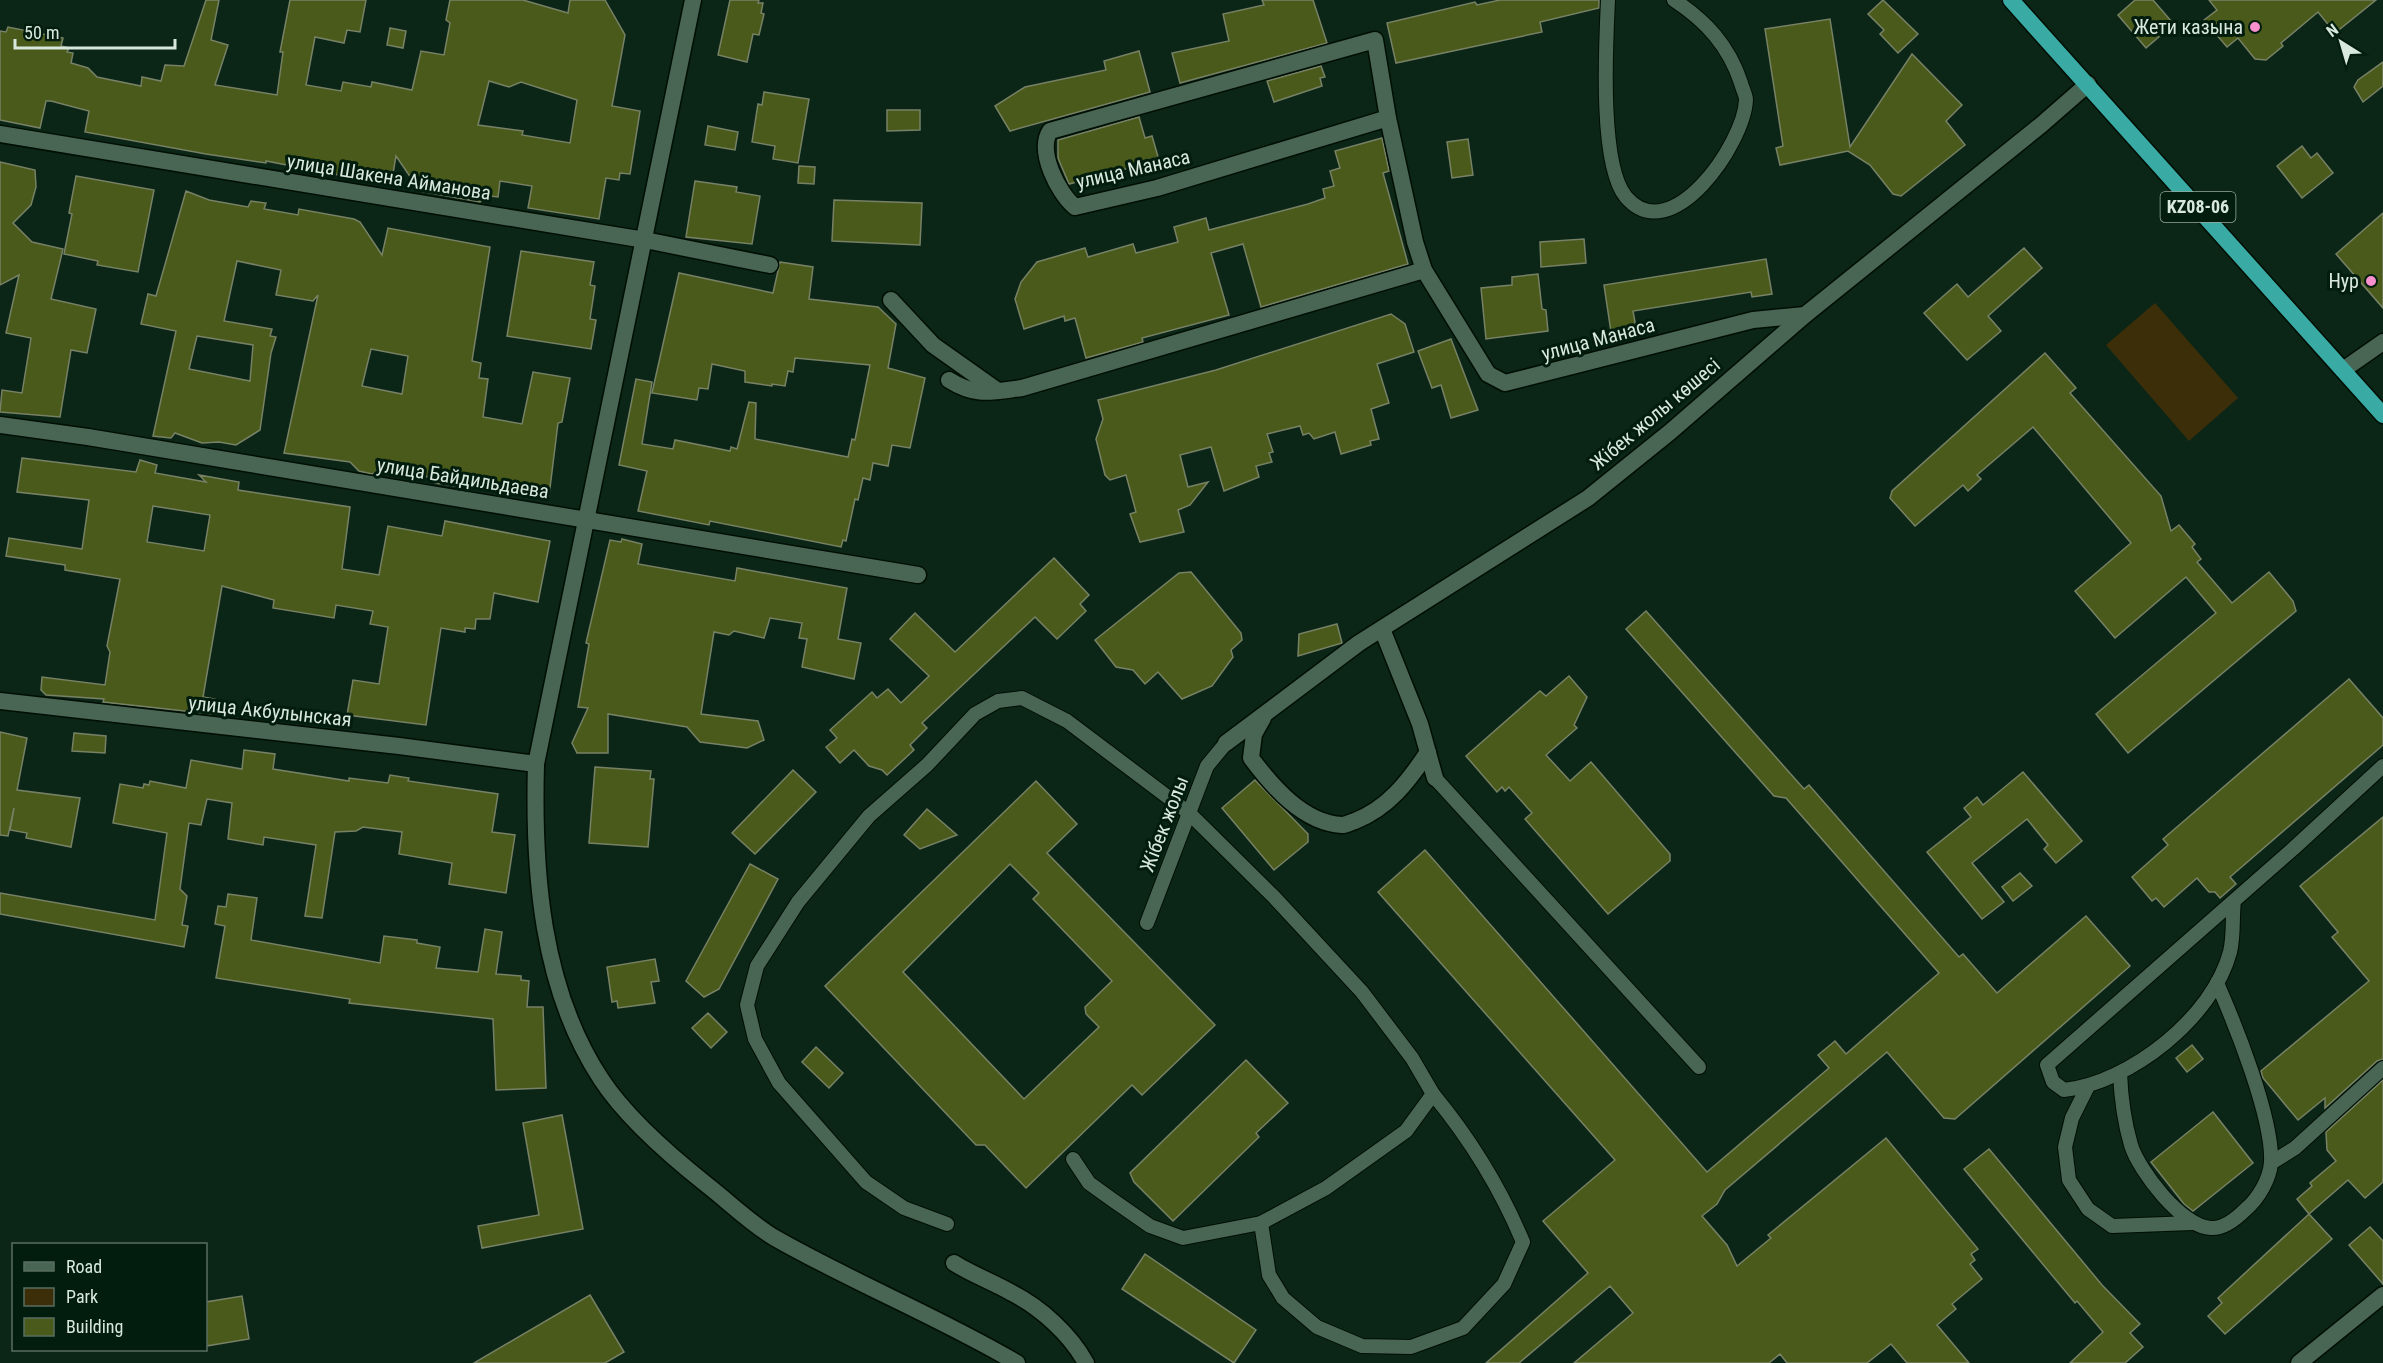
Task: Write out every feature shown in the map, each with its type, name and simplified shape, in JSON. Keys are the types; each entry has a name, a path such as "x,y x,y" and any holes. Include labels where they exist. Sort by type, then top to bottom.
{"highway":[{"name":"KZ08-06","path":"2011,0 2383,415"}],"street":[{"path":"693,0 588,520 536,764 535,816 542,912 558,991 585,1053 602,1081 621,1104 684,1167 773,1237 1017,1363"},
{"name":"улица Манаса","path":"1388,118 1157,188 1075,207 1062,196 1046,151 1046,138 1050,131 1375,40 1388,118 1415,242 1424,270 1476,358 1488,374 1505,383 1752,320 1805,315"},
{"name":"Жібек жолы көшесі","path":"1226,743 1382,629 1588,498 1670,432 1805,315 2041,125 2088,84"},
{"name":"улица Шакена Айманова","path":"0,134 645,240 770,265"},
{"path":"949,380 966,390 998,391 1069,376 1424,270"},
{"path":"891,300 933,345 998,391"},
{"path":"2343,370 2383,342"},
{"name":"улица Байдильдаева","path":"0,425 100,439 918,574"},
{"path":"1382,629 1420,724 1435,778"},
{"name":"улица Акбулынская","path":"0,701 399,746 536,764"},
{"path":"1265,714 1254,734 1251,758 1272,785 1309,814 1343,825 1375,813 1408,782 1428,752"},
{"path":"954,1263 1014,1293 1047,1317 1079,1351 1086,1363"},
{"path":"2299,1363 2383,1295"}],"lane":[{"path":"1608,0 1605,65 1613,169 1625,196 1642,211 1661,213 1681,204 1709,179 1737,134 1746,100 1735,63 1711,28 1674,0"},
{"path":"947,1224 904,1208 866,1182 779,1083 755,1039 747,1005 757,966 798,902 869,816 927,765 975,714 998,701 1022,698 1067,721 1189,813 1274,897 1362,992 1412,1058 1433,1094 1459,1124 1496,1182 1523,1242 1504,1284 1463,1328 1411,1347 1362,1346 1317,1328 1284,1298 1269,1275 1261,1223"},
{"name":"Жібек жолы","path":"1147,923 1207,766 1226,743"},
{"path":"2234,901 2230,951 2217,983 2197,1014 2168,1040 2120,1073 2087,1088 2064,1090 2053,1082 2048,1065 2383,766"},
{"path":"1435,778 1699,1067"},
{"path":"2087,1088 2072,1118 2065,1147 2068,1180 2088,1209 2112,1226 2192,1223 2212,1228 2233,1221 2258,1200 2271,1163 2259,1100 2231,1015 2217,983"},
{"path":"2271,1163 2295,1148 2383,1068"},
{"path":"2120,1073 2121,1105 2132,1148 2168,1202 2192,1223"},
{"path":"1073,1160 1089,1184 1150,1226 1183,1238 1261,1223 1326,1188 1406,1131 1433,1094"}],"green space":[{"path":"2155,303 2238,398 2189,441 2106,345"}],"building":[{"path":"206,0 219,0 211,40 228,45 215,85 277,95 283,52 280,52 290,0 366,0 360,32 347,30 344,43 315,37 306,85 341,91 343,82 371,87 372,82 412,90 421,51 444,55 450,23 446,20 450,0 523,0 568,13 570,0 605,0 625,35 612,106 640,111 630,174 620,173 619,180 606,178 599,219 528,208 532,186 500,181 498,197 490,196 480,202 420,191 396,156 391,185 266,161 266,163 206,154 85,132 89,111 51,101 46,101 40,128 0,120 0,31 6,32 8,27 63,38 61,46 69,48 67,52 73,53 71,63 88,68 97,77 141,86 142,77 161,81 165,65 184,66","holes":["489,81 509,87 521,82 577,100 570,143 522,135 523,131 478,125"]},
{"path":"730,0 759,0 758,3 763,3 761,13 764,14 759,35 753,34 747,62 718,55"},
{"path":"1262,0 1313,0 1327,43 1180,83 1172,53 1229,41 1223,14 1264,5"},
{"path":"1500,0 1599,0 1599,8 1540,22 1542,32 1396,63 1387,23 1475,2 1477,5"},
{"path":"1883,0 1918,34 1898,53 1880,34 1884,30 1868,14"},
{"path":"2135,0 2153,0 2172,22 2168,29 2146,48 2118,15"},
{"name":"Жети казына","path":"2209,0 2376,0 2335,33 2318,12 2281,43 2283,46 2266,60 2255,59 2238,38 2227,47 2204,20 2217,10"},
{"path":"1830,19 1850,147 1912,54 1962,105 1946,121 1965,145 1901,196 1893,194 1870,165 1848,151 1780,165 1776,148 1783,146 1765,29"},
{"path":"390,28 406,31 403,48 387,45"},
{"path":"1139,51 1150,92 1010,131 995,106 1025,87 1106,70 1104,61"},
{"path":"2383,62 2383,86 2363,102 2354,87 2358,80"},
{"path":"1321,66 1325,77 1320,78 1322,86 1274,102 1267,81"},
{"path":"764,92 809,99 798,163 773,159 775,146 752,142 758,104 762,105"},
{"path":"887,110 920,110 920,130 887,131"},
{"path":"1139,117 1145,138 1152,136 1159,160 1069,184 1058,158 1058,140"},
{"path":"708,126 738,132 735,150 705,145"},
{"path":"1382,138 1389,171 1383,173 1408,264 1261,307 1243,244 1211,253 1229,315 1142,338 1143,342 1086,358 1075,318 1065,321 1064,316 1024,329 1015,299 1021,282 1037,262 1085,248 1088,257 1133,244 1136,253 1178,242 1174,227 1206,218 1209,230 1325,198 1323,189 1334,186 1330,171 1340,168 1335,151"},
{"path":"1468,139 1473,175 1452,178 1447,142"},
{"path":"2302,146 2311,158 2317,153 2333,173 2302,198 2277,166"},
{"path":"0,162 35,170 36,187 31,205 13,223 32,242 63,249 51,299 96,309 87,353 71,350 60,417 0,412 2,390 22,393 31,338 6,333 19,275 0,285"},
{"path":"799,166 815,167 814,184 798,183"},
{"path":"76,176 154,190 138,272 97,265 98,261 64,254 72,214 69,213"},
{"path":"695,181 737,187 736,192 760,196 752,244 686,237"},
{"path":"186,191 209,200 248,207 251,201 266,203 264,209 298,215 299,209 354,219 360,222 382,255 388,228 490,247 472,361 481,363 479,378 488,379 483,417 522,424 533,372 570,378 562,422 558,423 549,496 470,484 469,488 435,483 436,478 378,470 372,474 359,471 350,462 284,453 318,295 313,301 276,295 281,270 237,261 224,321 272,329 270,336 276,337 271,353 260,430 236,445 219,442 202,443 175,433 171,438 153,436 176,331 141,324 148,294 156,296","holes":["197,336 253,345 250,381 189,369","371,349 408,356 402,394 362,386"]},
{"path":"834,200 922,203 920,245 832,241"},
{"name":"Нур","path":"2383,213 2383,308 2336,254"},
{"path":"1584,239 1586,263 1541,267 1540,242"},
{"path":"2024,248 2042,268 1988,316 2001,331 1967,360 1924,313 1957,284 1968,297"},
{"path":"521,251 594,262 590,285 595,286 590,319 596,320 591,349 507,336"},
{"path":"1766,259 1772,294 1752,297 1751,292 1633,311 1636,328 1611,332 1604,285"},
{"path":"780,262 813,267 809,299 878,307 896,324 888,368 925,378 910,448 892,445 888,466 873,463 870,480 863,478 858,500 855,499 846,541 843,540 841,547 710,521 709,525 638,511 647,471 619,465 636,379 652,382 642,444 673,449 675,440 730,451 731,447 737,449 749,402 756,403 755,439 848,457 852,439 855,440 870,365 795,358 793,372 788,371 785,386 772,384 772,386 745,382 745,371 712,364 708,389 699,388 697,400 652,393 679,273 773,293"},
{"path":"1538,274 1542,309 1546,310 1548,331 1486,339 1481,288 1512,285 1512,277"},
{"path":"1391,314 1405,324 1414,352 1377,364 1389,403 1371,409 1379,439 1370,441 1371,445 1341,454 1335,432 1314,439 1309,433 1303,435 1300,426 1267,434 1273,452 1269,453 1272,462 1256,466 1259,477 1224,491 1211,447 1180,455 1188,487 1208,482 1190,505 1178,510 1184,532 1140,542 1130,514 1136,512 1126,475 1110,480 1105,475 1096,439 1103,419 1098,400 1216,370"},
{"path":"1451,339 1478,410 1451,418 1441,385 1432,388 1418,351"},
{"path":"2045,353 2076,388 2070,393 2161,496 2171,531 2179,525 2195,544 2192,547 2201,559 2197,562 2232,603 2269,572 2293,601 2296,611 2128,753 2096,714 2216,613 2186,577 2115,638 2075,591 2131,543 2033,427 1977,475 1981,479 1968,491 1963,485 1915,526 1890,498 1892,491"},
{"path":"22,458 136,472 140,460 157,465 155,473 206,482 199,475 239,482 238,490 350,507 342,569 379,575 388,526 442,536 445,521 550,541 538,602 494,593 490,619 476,619 475,629 465,628 465,632 441,628 426,725 347,715 353,680 379,684 388,627 370,624 373,611 336,605 334,618 273,608 274,600 222,586 203,697 215,699 212,714 103,702 104,699 46,695 41,690 42,677 105,685 110,652 107,646 120,579 65,570 65,565 6,556 9,538 82,549 89,500 17,492","holes":["153,506 210,515 204,551 147,542"]},
{"path":"622,539 642,544 638,564 735,581 737,568 847,588 838,639 861,643 854,679 802,667 807,639 799,638 802,623 770,618 764,638 734,631 729,635 714,632 701,714 758,721 764,740 747,748 700,742 687,727 608,714 608,753 577,753 572,743 588,708 578,707 589,644 586,643 610,540 621,542"},
{"path":"1054,558 1089,595 1080,604 1086,611 1057,639 1035,617 922,723 927,728 910,745 914,750 887,775 882,770 869,766 854,750 840,763 826,747 837,738 830,730 872,692 877,698 888,689 901,703 929,676 890,639 915,613 955,652"},
{"path":"1191,572 1241,633 1242,640 1231,650 1233,657 1212,686 1182,699 1158,672 1145,684 1133,670 1116,667 1095,640 1179,573"},
{"path":"1646,611 1804,789 1809,785 1959,957 1963,954 1997,993 2086,916 2130,966 1955,1119 1944,1118 1887,1052 1725,1190 1717,1204 1702,1216 1727,1245 1737,1266 1771,1238 1768,1235 1886,1138 1978,1249 1971,1254 1975,1260 1970,1264 1982,1279 1952,1304 1956,1309 1937,1325 1969,1363 1907,1363 1891,1344 1867,1363 1787,1363 1780,1354 1769,1363 1574,1363 1633,1313 1610,1286 1519,1363 1486,1363 1588,1273 1543,1221 1615,1160 1378,892 1425,850 1707,1172 1829,1068 1818,1055 1835,1041 1846,1054 1939,973 1786,798 1774,796 1626,629"},
{"path":"1337,624 1342,643 1298,656 1299,634"},
{"path":"1569,676 1587,697 1574,725 1577,728 1546,755 1570,781 1591,762 1670,854 1670,861 1608,914 1525,819 1532,813 1509,787 1505,791 1502,787 1497,792 1466,756 1540,691 1546,696"},
{"path":"2349,679 2383,718 2383,745 2230,877 2236,884 2220,898 2215,892 2209,892 2197,878 2164,907 2156,898 2152,901 2132,877 2168,845 2163,839"},
{"path":"0,732 27,738 17,790 80,798 71,847 26,838 27,833 10,830 14,808 8,836 0,835"},
{"path":"74,733 106,736 105,753 72,751"},
{"path":"244,750 275,754 273,769 349,781 349,778 388,783 390,775 409,778 408,781 498,794 492,832 515,835 506,893 449,884 452,863 399,854 402,832 363,827 356,831 335,832 322,918 305,916 316,845 264,837 263,845 228,839 232,803 207,799 201,825 189,823 180,889 187,896 182,925 188,926 184,947 0,914 0,893 155,920 167,833 113,823 120,784 143,788 144,784 149,785 150,781 186,788 191,760 242,769"},
{"path":"595,767 651,771 650,779 654,779 648,847 589,843"},
{"path":"793,770 816,792 755,854 732,833"},
{"path":"2023,772 2082,841 2056,863 2044,849 2048,845 2027,819 1972,863 2004,902 1982,919 1927,852 1971,817 1964,808 1977,797 1983,805"},
{"path":"1255,780 1308,834 1308,842 1274,870 1222,808"},
{"path":"1036,781 1077,824 1047,853 1215,1025 1142,1095 1132,1085 1026,1188 985,1145 976,1145 825,986","holes":["1010,864 1039,893 1033,899 1112,981 1085,1007 1086,1014 1099,1027 1024,1099 903,972"]},
{"path":"927,809 957,835 920,849 904,835"},
{"path":"2383,817 2383,1059 2377,1061 2325,1108 2325,1098 2298,1120 2263,1078 2261,1071 2369,981 2332,937 2338,932 2300,886"},
{"path":"750,864 778,879 719,989 704,997 686,981"},
{"path":"2020,873 2032,886 2013,901 2002,887"},
{"path":"228,894 257,898 251,940 380,963 384,936 417,940 417,943 440,947 436,968 478,972 485,929 502,932 496,974 521,976 521,980 529,981 527,1007 543,1007 546,1088 496,1090 493,1019 349,1003 350,999 216,978 225,926 215,924 218,906 226,907"},
{"path":"655,959 659,981 651,982 655,1003 618,1008 617,1001 612,1002 607,967"},
{"path":"708,1013 727,1032 711,1048 692,1028"},
{"path":"2192,1045 2203,1059 2187,1072 2176,1058"},
{"path":"816,1047 843,1073 829,1088 802,1062"},
{"path":"1246,1060 1288,1103 1256,1133 1259,1137 1173,1221 1134,1182 1130,1173"},
{"path":"2383,1080 2383,1182 2365,1198 2348,1180 2309,1214 2297,1199 2312,1186 2310,1183 2336,1161 2327,1150 2326,1132"},
{"path":"2213,1112 2253,1163 2193,1211 2184,1204 2151,1162"},
{"path":"562,1115 583,1229 482,1248 478,1226 539,1215 523,1123"},
{"path":"1989,1149 2102,1285 2140,1324 2130,1333 2143,1347 2125,1363 2070,1363 2103,1332 2077,1301 2075,1303 1964,1169"},
{"path":"2309,1214 2332,1239 2225,1334 2208,1316 2222,1303 2218,1298"},
{"path":"2370,1227 2383,1241 2383,1284 2349,1245"},
{"path":"1145,1254 1256,1330 1234,1363 1122,1289"},
{"path":"590,1295 624,1352 605,1363 474,1363"},
{"path":"242,1296 249,1339 207,1346 207,1302"}],"place":[{"name":"Жети казына","path":"2255,27"},
{"name":"Нур","path":"2371,281"}]}
